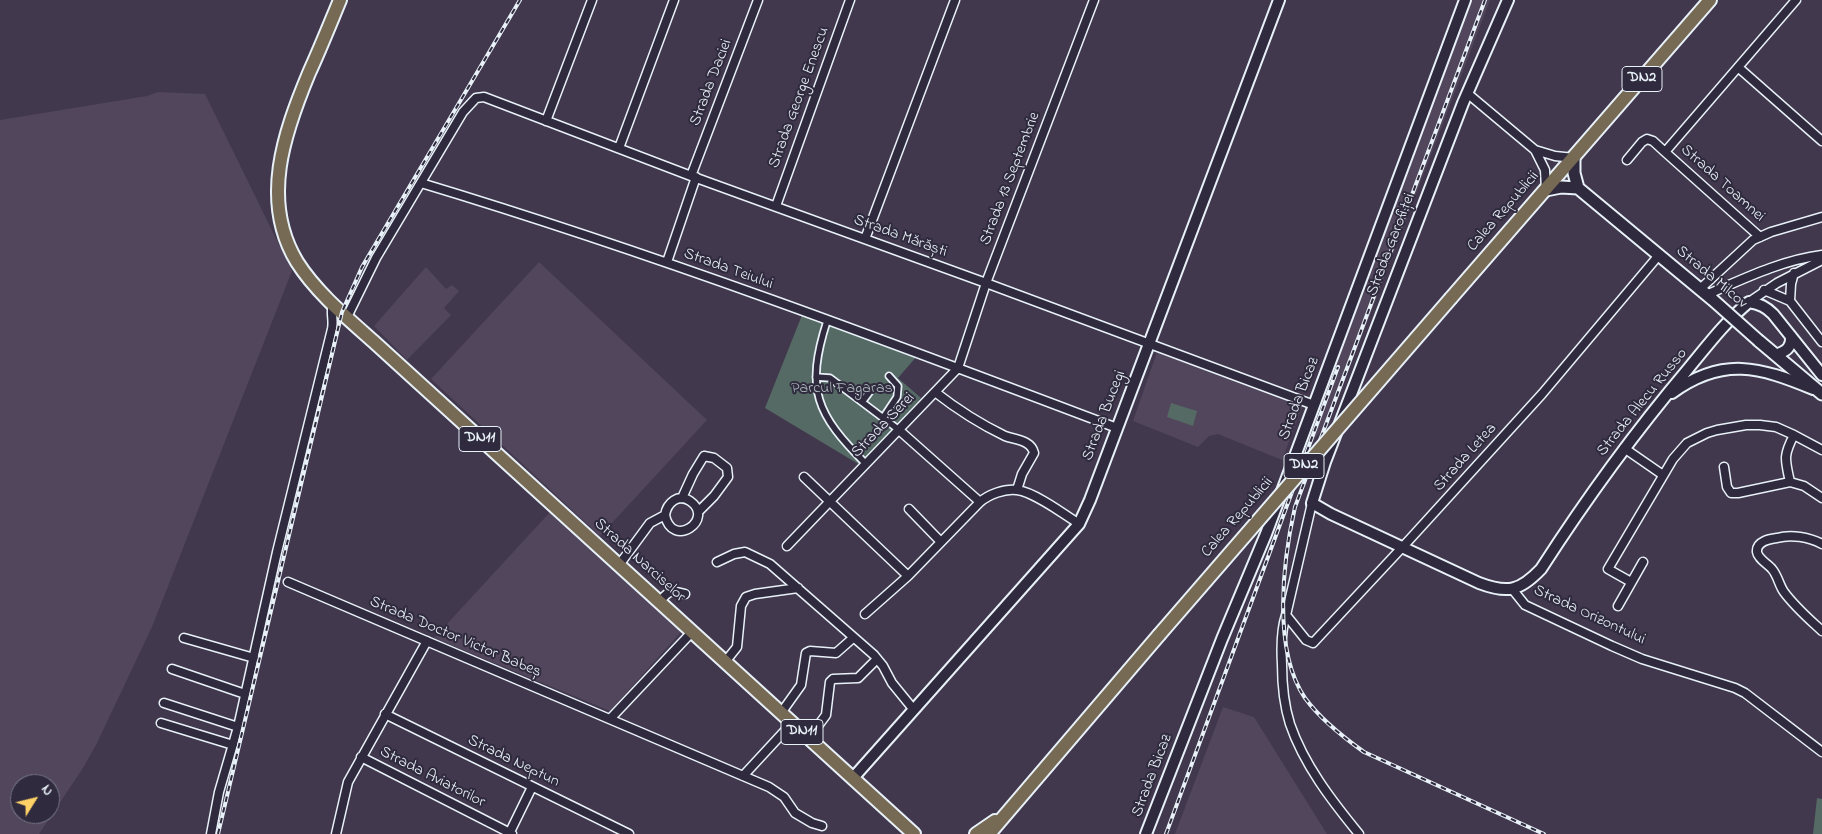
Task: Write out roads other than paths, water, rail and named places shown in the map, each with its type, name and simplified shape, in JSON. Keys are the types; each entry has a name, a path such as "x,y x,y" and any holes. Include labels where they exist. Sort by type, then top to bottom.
{"main road":[{"name":"DN11","path":"340,0 287,130 278,181 279,214 288,244 302,269 341,311"},
{"name":"DN2","path":"1574,158 1710,0"},
{"path":"1546,190 1562,187 1578,188 1574,173 1574,158"},
{"name":"Calea Republicii","path":"989,834 1159,635 1574,158"},
{"name":"Strada Milcov","path":"1578,188 1821,393"},
{"name":"Strada Narciselor","path":"341,311 914,833"},
{"path":"976,834 1011,808"}],"street":[{"path":"546,120 592,0"},
{"path":"619,148 674,0"},
{"name":"Strada Daciei","path":"667,262 693,176 758,0"},
{"name":"Strada George Enescu","path":"776,206 850,0"},
{"path":"865,239 955,0"},
{"name":"Strada 13 Septembrie","path":"958,368 986,283 1094,0"},
{"name":"Strada Bucegi","path":"853,778 1079,524 1279,0"},
{"name":"Strada Bicaz","path":"1146,834 1222,639 1266,534 1464,0"},
{"name":"Strada Garofiței","path":"1312,503 1328,455 1467,93 1508,0"},
{"name":"Strada Toamnei","path":"1665,152 1796,0"},
{"path":"1739,68 1822,141"},
{"path":"1467,93 1535,150 1555,156 1574,158"},
{"name":"Strada Mărăști","path":"421,183 463,112 476,98 484,97 1314,405"},
{"name":"Strada Toamnei","path":"1627,160 1642,142 1647,139 1653,141 1760,237"},
{"path":"1535,150 1545,170 1546,190"},
{"path":"211,834 219,792 238,727 277,552 332,329 331,308 341,311 376,258 421,183"},
{"name":"Strada Teiului","path":"421,183 506,208 667,262 1117,428"},
{"path":"1706,295 1747,245 1760,237 1822,217"},
{"name":"Strada Letea","path":"1286,614 1306,640 1313,643 1403,547 1566,366 1659,255"},
{"path":"1706,295 1800,259 1822,255"},
{"name":"Strada Alecu Russo","path":"1513,590 1531,580 1541,569 1585,502 1624,448 1735,314 1764,290 1822,260"},
{"path":"1790,301 1794,273"},
{"path":"1764,290 1790,301 1822,342"},
{"path":"1750,302 1766,307 1822,375"},
{"path":"828,321 818,356 816,377 819,397 825,415 834,430 866,464"},
{"path":"1776,355 1789,348 1792,341 1791,336"},
{"name":"Strada Serei","path":"787,546 958,368"},
{"path":"1661,401 1697,378 1728,369 1744,368 1771,373 1821,393"},
{"path":"883,418 897,397 898,386 889,376"},
{"path":"816,377 830,378 883,418 980,502"},
{"path":"862,402 871,390"},
{"path":"935,392 961,413 1033,447 1034,453 1022,474 1016,490"},
{"path":"1631,582 1608,569 1663,475 1679,450 1687,443 1707,432 1746,425 1760,425 1776,427 1822,450"},
{"path":"1790,482 1785,459 1787,449 1794,435"},
{"path":"1624,448 1663,475"},
{"path":"682,498 692,474 704,456 714,458 727,468 728,477 714,496 698,512 693,527 678,531 669,525 665,515 668,505 672,501 682,498 692,502 698,512"},
{"path":"1724,467 1727,486 1732,493 1790,482 1804,486 1822,498"},
{"path":"804,477 908,576"},
{"path":"865,614 908,576 980,502 992,495 1016,490 1049,504 1079,524"},
{"path":"1312,503 1283,624 1281,649 1282,683 1290,724 1309,766 1340,812 1359,834"},
{"name":"Strada Orizontului","path":"1312,503 1331,514 1480,583 1500,590 1513,590 1525,605 1612,646 1642,659 1735,688 1745,693 1822,752"},
{"path":"909,509 941,542"},
{"path":"619,565 650,523 665,515"},
{"path":"1822,544 1784,536 1766,540 1758,546 1757,552 1776,574 1779,585 1792,603 1822,631"},
{"path":"717,562 734,554 745,552 770,564 877,659 892,683 914,710"},
{"path":"1618,606 1643,562"},
{"name":"Strada Doctor Victor Babeș","path":"288,582 769,787 784,797 795,813 822,826"},
{"path":"725,662 737,646 741,606 746,597 798,588"},
{"path":"659,602 672,590 685,594"},
{"path":"610,719 692,632"},
{"path":"184,638 254,658"},
{"path":"781,713 801,685 806,654 810,651 836,653 852,638"},
{"path":"361,757 427,641"},
{"path":"809,738 826,715 830,682 834,679 858,678 877,659"},
{"path":"172,670 245,694"},
{"path":"164,703 238,727"},
{"name":"Strada Neptun","path":"385,714 629,834"},
{"path":"161,723 233,745"},
{"path":"743,776 792,723"},
{"name":"Strada Aviatorilor","path":"336,834 348,782 361,757 510,834 532,787"}],"railway":[{"path":"218,834 342,312 362,267 520,0"},
{"path":"1485,0 1295,507 1284,578 1284,630 1288,655 1295,678 1305,698 1325,721 1348,740 1364,752 1544,834"},
{"path":"1166,834 1338,367"}],"park label":[{"name":"Parcul Fagaras","path":"842,389"}]}
